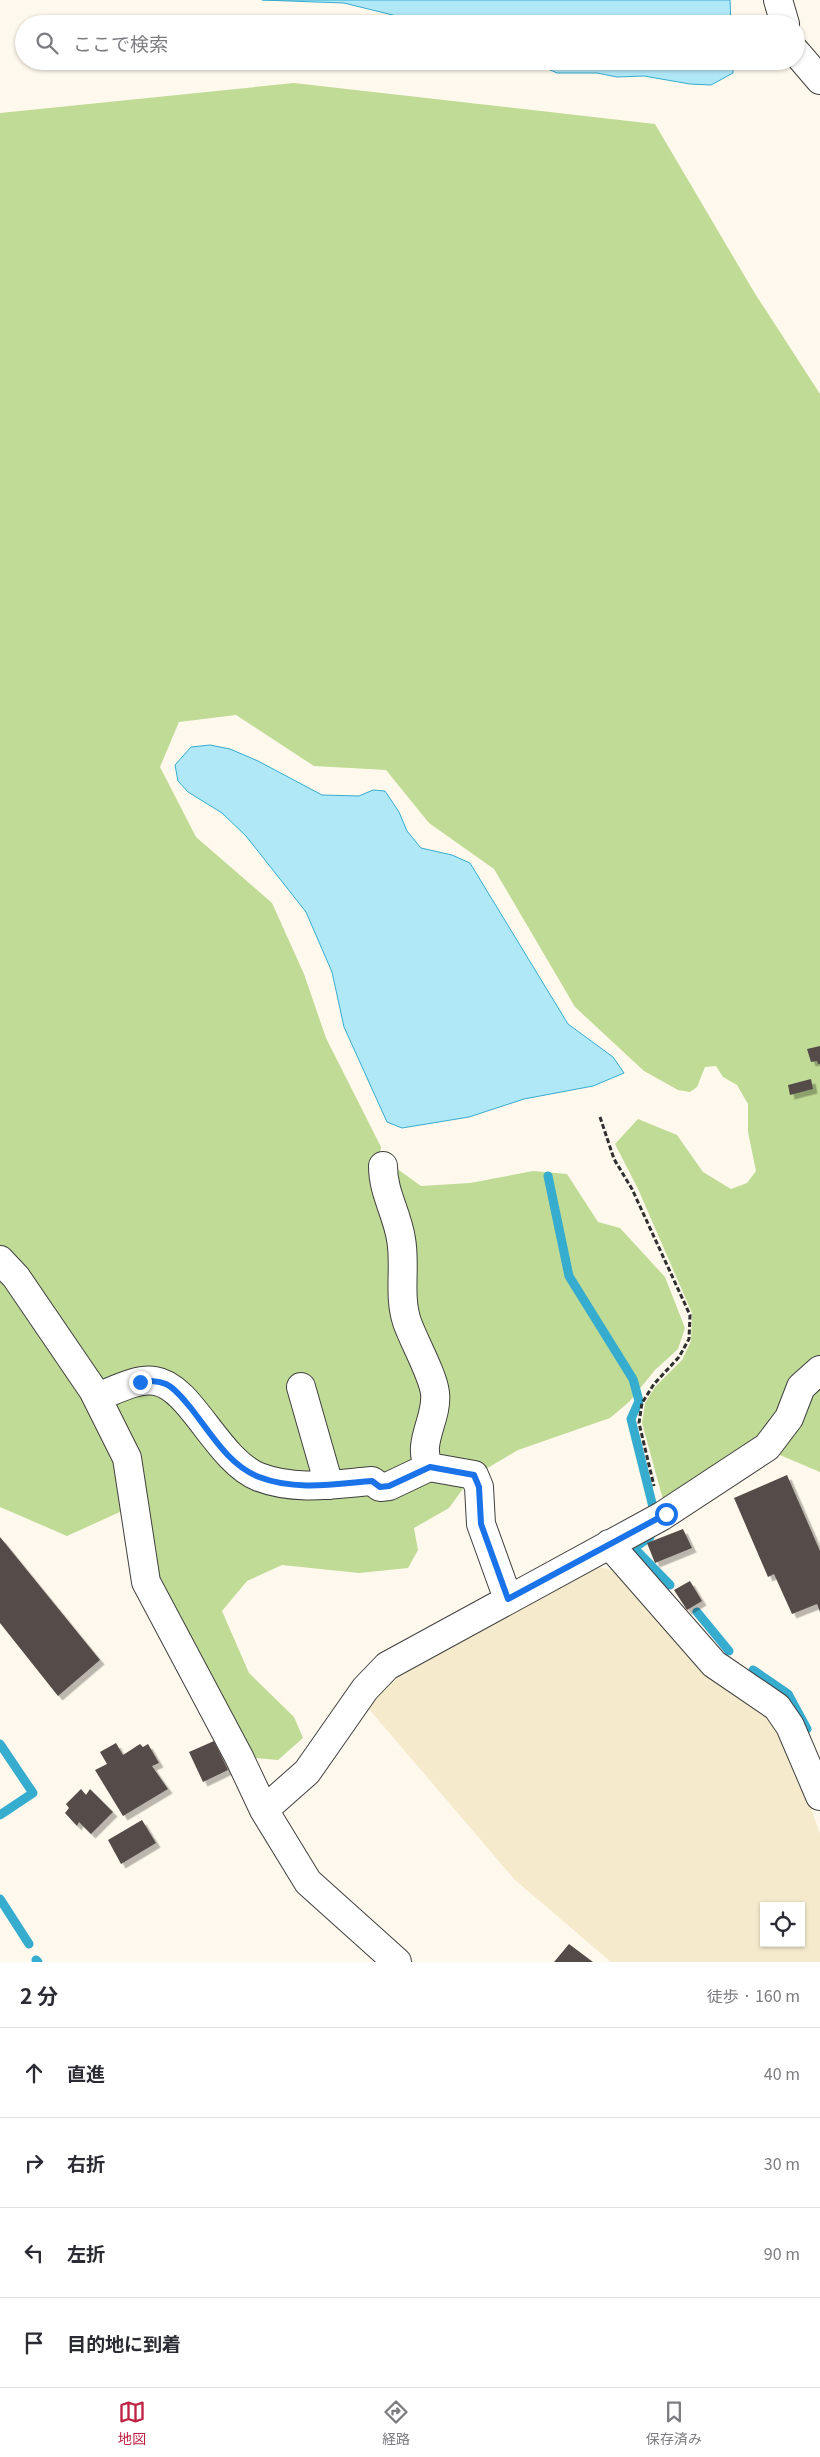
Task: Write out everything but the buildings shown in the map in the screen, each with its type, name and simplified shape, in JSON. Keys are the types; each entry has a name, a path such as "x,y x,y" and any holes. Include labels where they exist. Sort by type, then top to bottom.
{"street":[{"path":"778,0 782,15"},
{"path":"805,62 820,80"},
{"path":"383,1166 387,1196 402,1240 402,1295 406,1321 435,1393 433,1416 425,1444 424,1458 430,1467"},
{"path":"0,1260 16,1278 97,1397 126,1458 146,1582 239,1757 264,1810 308,1882 397,1962"},
{"path":"264,1810 307,1772 365,1689 387,1666 662,1516 767,1447 788,1418 801,1387 820,1370"},
{"path":"97,1397 140,1382 154,1381 168,1384 184,1400 231,1459 258,1476 275,1482 309,1486 372,1481 380,1487 389,1486 430,1467 474,1475 479,1487 481,1524 508,1599"},
{"path":"301,1387 329,1484"},
{"path":"609,1544 714,1664 777,1707 790,1726 820,1796"}],"path":[{"path":"600,1117 614,1159 632,1189 690,1315 689,1338 679,1357 654,1384 642,1403 639,1423 662,1516"}],"shaded area":[{"path":"591,1566 623,1571 736,1693 765,1715 779,1736 801,1779 820,1834 820,1962 611,1962 515,1880 368,1708 384,1686 396,1676"}],"green space":[{"path":"294,83 655,124 754,292 820,394 820,1364 772,1433 665,1507 642,1423 645,1403 655,1387 682,1360 691,1341 692,1313 638,1189 615,1144 638,1119 677,1135 703,1172 731,1189 747,1183 756,1171 748,1132 748,1104 737,1085 723,1077 716,1066 705,1067 697,1087 690,1092 678,1090 644,1071 575,1007 494,869 429,823 386,770 314,766 236,715 179,722 160,767 196,837 272,903 304,974 326,1038 381,1147 379,1161 424,1378 422,1464 405,1471 348,1480 270,1477 173,1381 103,1391 0,1247 0,113"},
{"path":"389,1163 421,1186 470,1183 533,1171 567,1174 598,1222 620,1228 665,1277 685,1328 678,1349 655,1370 629,1402 610,1418 518,1450 479,1473 436,1463 427,1357"},
{"path":"0,1278 48,1339 113,1454 122,1511 67,1536 0,1507"},
{"path":"820,1375 820,1472 768,1450"},
{"path":"156,1385 249,1477 428,1472 470,1479 449,1508 414,1528 418,1550 408,1568 359,1573 282,1565 247,1581 222,1611 249,1673 294,1717 303,1738 278,1760 256,1758 217,1698 153,1577 107,1398"}],"water":[{"path":"262,0 730,0 731,15 393,15 344,3"},
{"path":"550,70 733,70 733,73 711,85 690,84 644,76 617,77 597,73 557,73"},
{"path":"210,745 230,749 258,761 322,795 359,796 373,790 385,791 399,812 407,831 421,848 452,855 470,863 568,1024 613,1057 624,1073 593,1086 524,1099 469,1117 402,1128 387,1122 344,1027 332,972 306,912 246,836 222,813 188,792 178,781 175,765 191,747"}],"waterway":[{"path":"548,1176 569,1276 633,1379 639,1401 631,1419 653,1507"},
{"path":"650,1537 634,1548 670,1585"},
{"path":"697,1612 729,1651"},
{"path":"753,1670 788,1694 807,1729"},
{"path":"0,1744 33,1793 0,1815"},
{"path":"0,1899 29,1944"}],"route":[{"path":"140,1382 154,1381 168,1384 184,1400 231,1459 258,1476 275,1482 309,1486 372,1481 380,1487 389,1486 430,1467 474,1475 479,1487 481,1524 508,1599 666,1514"}]}
